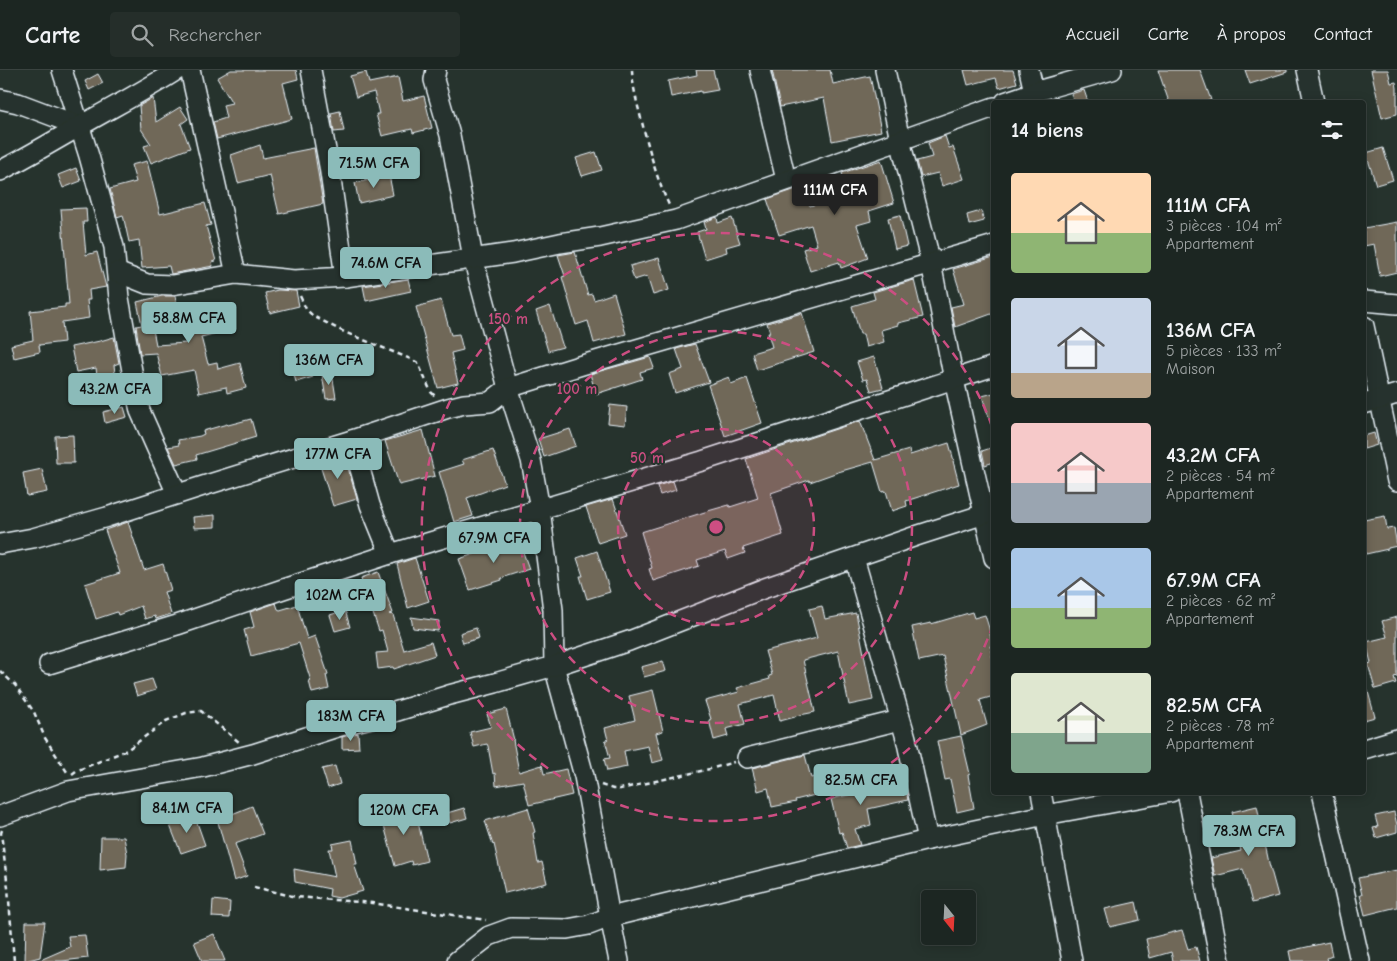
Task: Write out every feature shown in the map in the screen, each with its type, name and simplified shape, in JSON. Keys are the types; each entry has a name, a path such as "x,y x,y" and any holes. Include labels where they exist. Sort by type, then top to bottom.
{"street":[{"path":"62,70 114,247 119,298 140,411 177,494"},
{"path":"0,171 152,86 177,70"},
{"path":"190,70 236,274"},
{"path":"311,70 329,166 346,276"},
{"path":"436,70 434,80 450,135 474,258 508,388 531,460 554,610 554,666 584,776 620,961"},
{"path":"760,70 786,180"},
{"path":"885,70 900,140 931,263 954,380 989,513 991,531"},
{"path":"1029,70 1034,92"},
{"path":"1011,100 1112,70"},
{"path":"1307,70 1314,100"},
{"path":"0,99 18,103 79,126"},
{"path":"117,272 147,284 172,285 236,274 294,280 346,276 513,253 600,237 676,220 991,108"},
{"path":"0,544 33,538 107,517 448,408 464,404 490,402 508,388 991,246"},
{"path":"1366,300 1397,304"},
{"path":"1366,335 1397,481"},
{"path":"49,664 177,625 390,554 702,461 991,367"},
{"path":"352,440 370,505 390,554"},
{"path":"3,815 68,791 203,766 253,754 350,723 388,714 554,666 629,641 765,588 989,513"},
{"path":"854,558 900,720 928,840"},
{"path":"747,758 900,720"},
{"path":"1366,748 1397,738"},
{"path":"1041,795 1072,961"},
{"path":"457,961 489,936 510,928 567,929 589,925 610,916 928,840 1045,815 1155,795"},
{"path":"1188,795 1220,961"},
{"path":"1323,795 1360,961"}],"path":[{"path":"632,70 635,93 649,147 665,198 676,220"},
{"path":"294,280 306,309 313,316 344,332 418,363 431,392 448,408"},
{"path":"0,671 15,685 34,712 45,738 70,776 76,771 127,750 166,721 186,713 201,711 253,754"},
{"path":"584,776 606,787 620,789 710,769 747,758"},
{"path":"3,815 1,833 14,961"},
{"path":"254,887 296,897 372,903 476,918 494,921 510,928"}],"building":[{"path":"231,70 296,70 298,79 283,83 292,119 217,139 213,122 226,118 223,105 232,103 217,78"},
{"path":"696,70 713,70 718,90 701,93 701,91 671,97 668,81 697,75"},
{"path":"772,70 830,70 833,84 870,76 881,131 832,141 824,98 780,107"},
{"path":"964,70 1013,70 1017,83 999,88 996,78 968,85"},
{"path":"1158,70 1200,70 1211,100 1168,100"},
{"path":"1245,70 1287,70 1287,72 1250,84"},
{"path":"1371,70 1388,70 1391,83 1396,82 1397,114 1382,118"},
{"path":"366,72 369,83 398,77 403,101 424,96 432,128 413,133 412,129 382,136 376,114 379,114 374,92 356,97 350,76"},
{"path":"98,74 103,83 89,90 85,81"},
{"path":"1084,90 1087,100 1073,100 1071,94"},
{"path":"153,98 156,122 180,107 188,119 181,124 190,148 151,163 144,146 151,144 141,129 139,106"},
{"path":"340,111 344,131 334,132 331,113"},
{"path":"945,136 949,148 953,147 964,179 942,186 938,173 921,177 917,161 932,157 928,143"},
{"path":"260,145 263,158 314,148 323,204 279,214 270,175 238,183 231,155"},
{"path":"1383,148 1393,180 1376,185 1366,153"},
{"path":"596,152 602,170 582,176 576,158"},
{"path":"881,160 894,203 869,211 871,221 857,225 868,258 841,268 839,262 810,271 803,249 817,245 811,225 779,235 767,199 805,186 810,206 848,195 842,173"},
{"path":"147,161 160,214 205,203 211,225 206,226 216,261 212,262 213,266 171,274 169,266 142,268 139,240 129,242 123,215 117,217 110,189 136,182 131,165"},
{"path":"76,168 81,181 63,188 58,175"},
{"path":"389,175 393,195 359,203 355,183"},
{"path":"86,208 87,222 83,222 86,255 97,252 106,287 89,290 90,300 87,300 89,318 62,322 64,342 39,345 40,352 14,358 11,345 33,340 30,311 65,307 65,304 69,304 61,209"},
{"path":"981,211 984,221 969,225 967,215"},
{"path":"900,215 907,246 895,249 888,218"},
{"path":"717,217 718,223 732,218 740,243 726,247 727,252 705,259 697,232 706,229 704,222"},
{"path":"1397,222 1397,272 1380,276 1374,244 1366,246 1366,228"},
{"path":"575,252 588,295 592,294 594,300 614,293 626,334 594,343 588,321 576,325 562,277 565,276 558,255"},
{"path":"659,258 669,290 653,295 647,276 634,280 630,266"},
{"path":"991,258 991,314 955,327 951,307 964,304 953,269"},
{"path":"408,279 411,291 366,301 363,286"},
{"path":"914,280 923,317 898,323 898,325 881,330 884,342 866,347 852,306 875,299 873,292"},
{"path":"278,290 296,291 299,306 270,313 265,293"},
{"path":"162,296 175,296 179,313 151,319 156,345 186,343 180,317 227,305 233,329 201,337 208,364 217,362 218,369 240,363 246,388 227,393 226,387 199,393 194,370 162,376 156,353 140,354 136,326 142,325 137,302"},
{"path":"441,300 451,335 459,334 463,350 451,353 458,383 438,388 416,307"},
{"path":"550,306 563,347 548,351 536,311"},
{"path":"802,313 814,352 757,370 752,353 772,347 767,323"},
{"path":"114,337 119,363 114,365 117,389 99,391 96,368 76,372 71,347"},
{"path":"695,344 709,382 675,393 669,374 683,369 676,349"},
{"path":"650,357 654,368 640,372 642,379 596,394 590,374"},
{"path":"874,357 883,388 871,391 867,379 863,380 857,362"},
{"path":"309,363 313,377 296,382 292,368"},
{"path":"332,373 336,398 326,399 322,374"},
{"path":"729,377 731,384 747,378 762,423 725,436 708,385"},
{"path":"991,394 991,424 982,396"},
{"path":"610,405 627,407 625,425 608,423"},
{"path":"124,407 127,417 105,423 103,412"},
{"path":"251,419 256,437 196,455 197,459 176,464 168,447 179,445 178,440 200,436 204,434 203,431"},
{"path":"860,421 875,460 909,450 910,455 949,443 959,484 906,501 907,506 892,511 886,491 882,492 873,462 810,482 809,480 771,493 783,535 743,548 745,553 728,559 725,551 697,560 699,566 653,581 649,569 652,568 641,532 758,498 746,459"},
{"path":"570,429 576,446 544,457 538,439"},
{"path":"423,430 435,476 399,485 385,441"},
{"path":"1374,433 1377,445 1366,448 1366,435"},
{"path":"73,435 74,463 56,463 55,436"},
{"path":"991,448 991,463 985,465 982,451"},
{"path":"493,450 505,484 467,498 473,516 454,522 439,472 464,464 462,460"},
{"path":"344,454 357,499 333,506 319,462"},
{"path":"42,469 47,492 27,496 23,473"},
{"path":"673,481 676,490 660,495 657,486"},
{"path":"613,499 625,534 598,543 586,507"},
{"path":"215,515 215,527 194,528 193,517"},
{"path":"1385,516 1387,529 1394,528 1397,546 1366,554 1366,520"},
{"path":"128,522 144,570 163,564 171,590 164,592 171,614 156,619 155,616 145,619 141,606 118,615 117,612 96,619 85,584 120,573 105,530"},
{"path":"517,535 529,569 470,590 459,559 504,544 503,539"},
{"path":"597,551 610,592 587,599 580,576 583,576 577,558"},
{"path":"415,558 429,601 408,608 397,564"},
{"path":"378,572 393,613 389,614 393,615 404,650 431,642 435,655 394,669 393,667 378,669 376,653 388,652 382,630 379,631 361,578"},
{"path":"276,603 280,610 297,605 307,639 315,636 328,674 326,675 329,689 312,693 309,681 311,681 299,643 251,656 244,630 254,627 250,612"},
{"path":"822,606 825,619 856,613 873,700 849,705 838,651 803,660 815,712 780,721 774,695 740,704 745,724 726,729 728,736 714,740 709,720 711,719 705,701 739,692 737,688 770,679 769,676 772,675 765,651 817,638 809,609"},
{"path":"345,610 350,627 335,631 330,615"},
{"path":"972,612 974,618 985,615 991,639 991,697 980,700 987,725 961,735 943,656 919,661 912,627 931,624"},
{"path":"411,617 439,621 438,631 413,628"},
{"path":"1397,617 1397,676 1394,677 1396,683 1375,689 1368,664 1371,663 1366,642 1387,637 1382,621"},
{"path":"476,628 479,638 463,643 460,633"},
{"path":"663,661 666,671 644,677 641,667"},
{"path":"152,679 156,690 137,696 133,684"},
{"path":"1366,688 1375,717 1366,719"},
{"path":"653,690 663,731 656,733 663,760 652,763 648,746 624,751 627,767 607,771 604,759 610,758 605,740 608,740 605,728 635,720 629,696"},
{"path":"506,709 514,740 519,772 542,765 544,774 566,769 572,795 529,805 523,781 496,786 495,773 493,774 488,746 487,744 474,747 470,732 491,727 487,714"},
{"path":"358,733 359,748 342,749 342,737"},
{"path":"961,736 970,774 968,775 974,808 957,812 950,779 945,780 937,741"},
{"path":"805,755 811,778 826,774 831,791 772,807 768,788 758,791 752,768"},
{"path":"859,765 864,792 898,785 900,791 906,790 908,800 868,809 871,825 855,829 860,845 847,848 842,832 839,833 831,799 853,794 848,767"},
{"path":"335,766 340,784 328,788 322,769"},
{"path":"414,805 427,861 412,865 411,861 395,866 381,814"},
{"path":"252,806 263,834 235,844 247,876 234,881 215,811 230,807 232,814"},
{"path":"1257,806 1278,896 1252,903 1243,869 1215,876 1211,858 1241,851 1232,812"},
{"path":"464,808 467,818 450,823 447,813"},
{"path":"528,808 535,832 533,833 538,863 542,862 547,883 505,893 494,844 485,821"},
{"path":"1394,812 1397,832 1376,838 1373,828 1378,827 1375,816"},
{"path":"194,814 205,845 181,853 169,823"},
{"path":"101,837 124,837 127,854 126,867 100,870"},
{"path":"352,840 357,864 354,864 363,891 339,898 329,896 330,889 295,882 294,869 335,877 329,849 333,849 332,844"},
{"path":"1397,870 1397,907 1365,915 1358,878"},
{"path":"213,900 230,902 229,918 212,917"},
{"path":"1136,902 1140,920 1110,927 1105,909"},
{"path":"26,922 45,922 40,957 25,961"},
{"path":"1182,930 1188,949 1196,947 1200,961 1173,961 1171,952 1150,958 1146,939"},
{"path":"214,934 225,961 202,961 194,942"},
{"path":"85,935 88,958 38,961 70,947 68,936"},
{"path":"1329,942 1332,956 1327,958 1328,961 1291,961 1289,951"}]}
